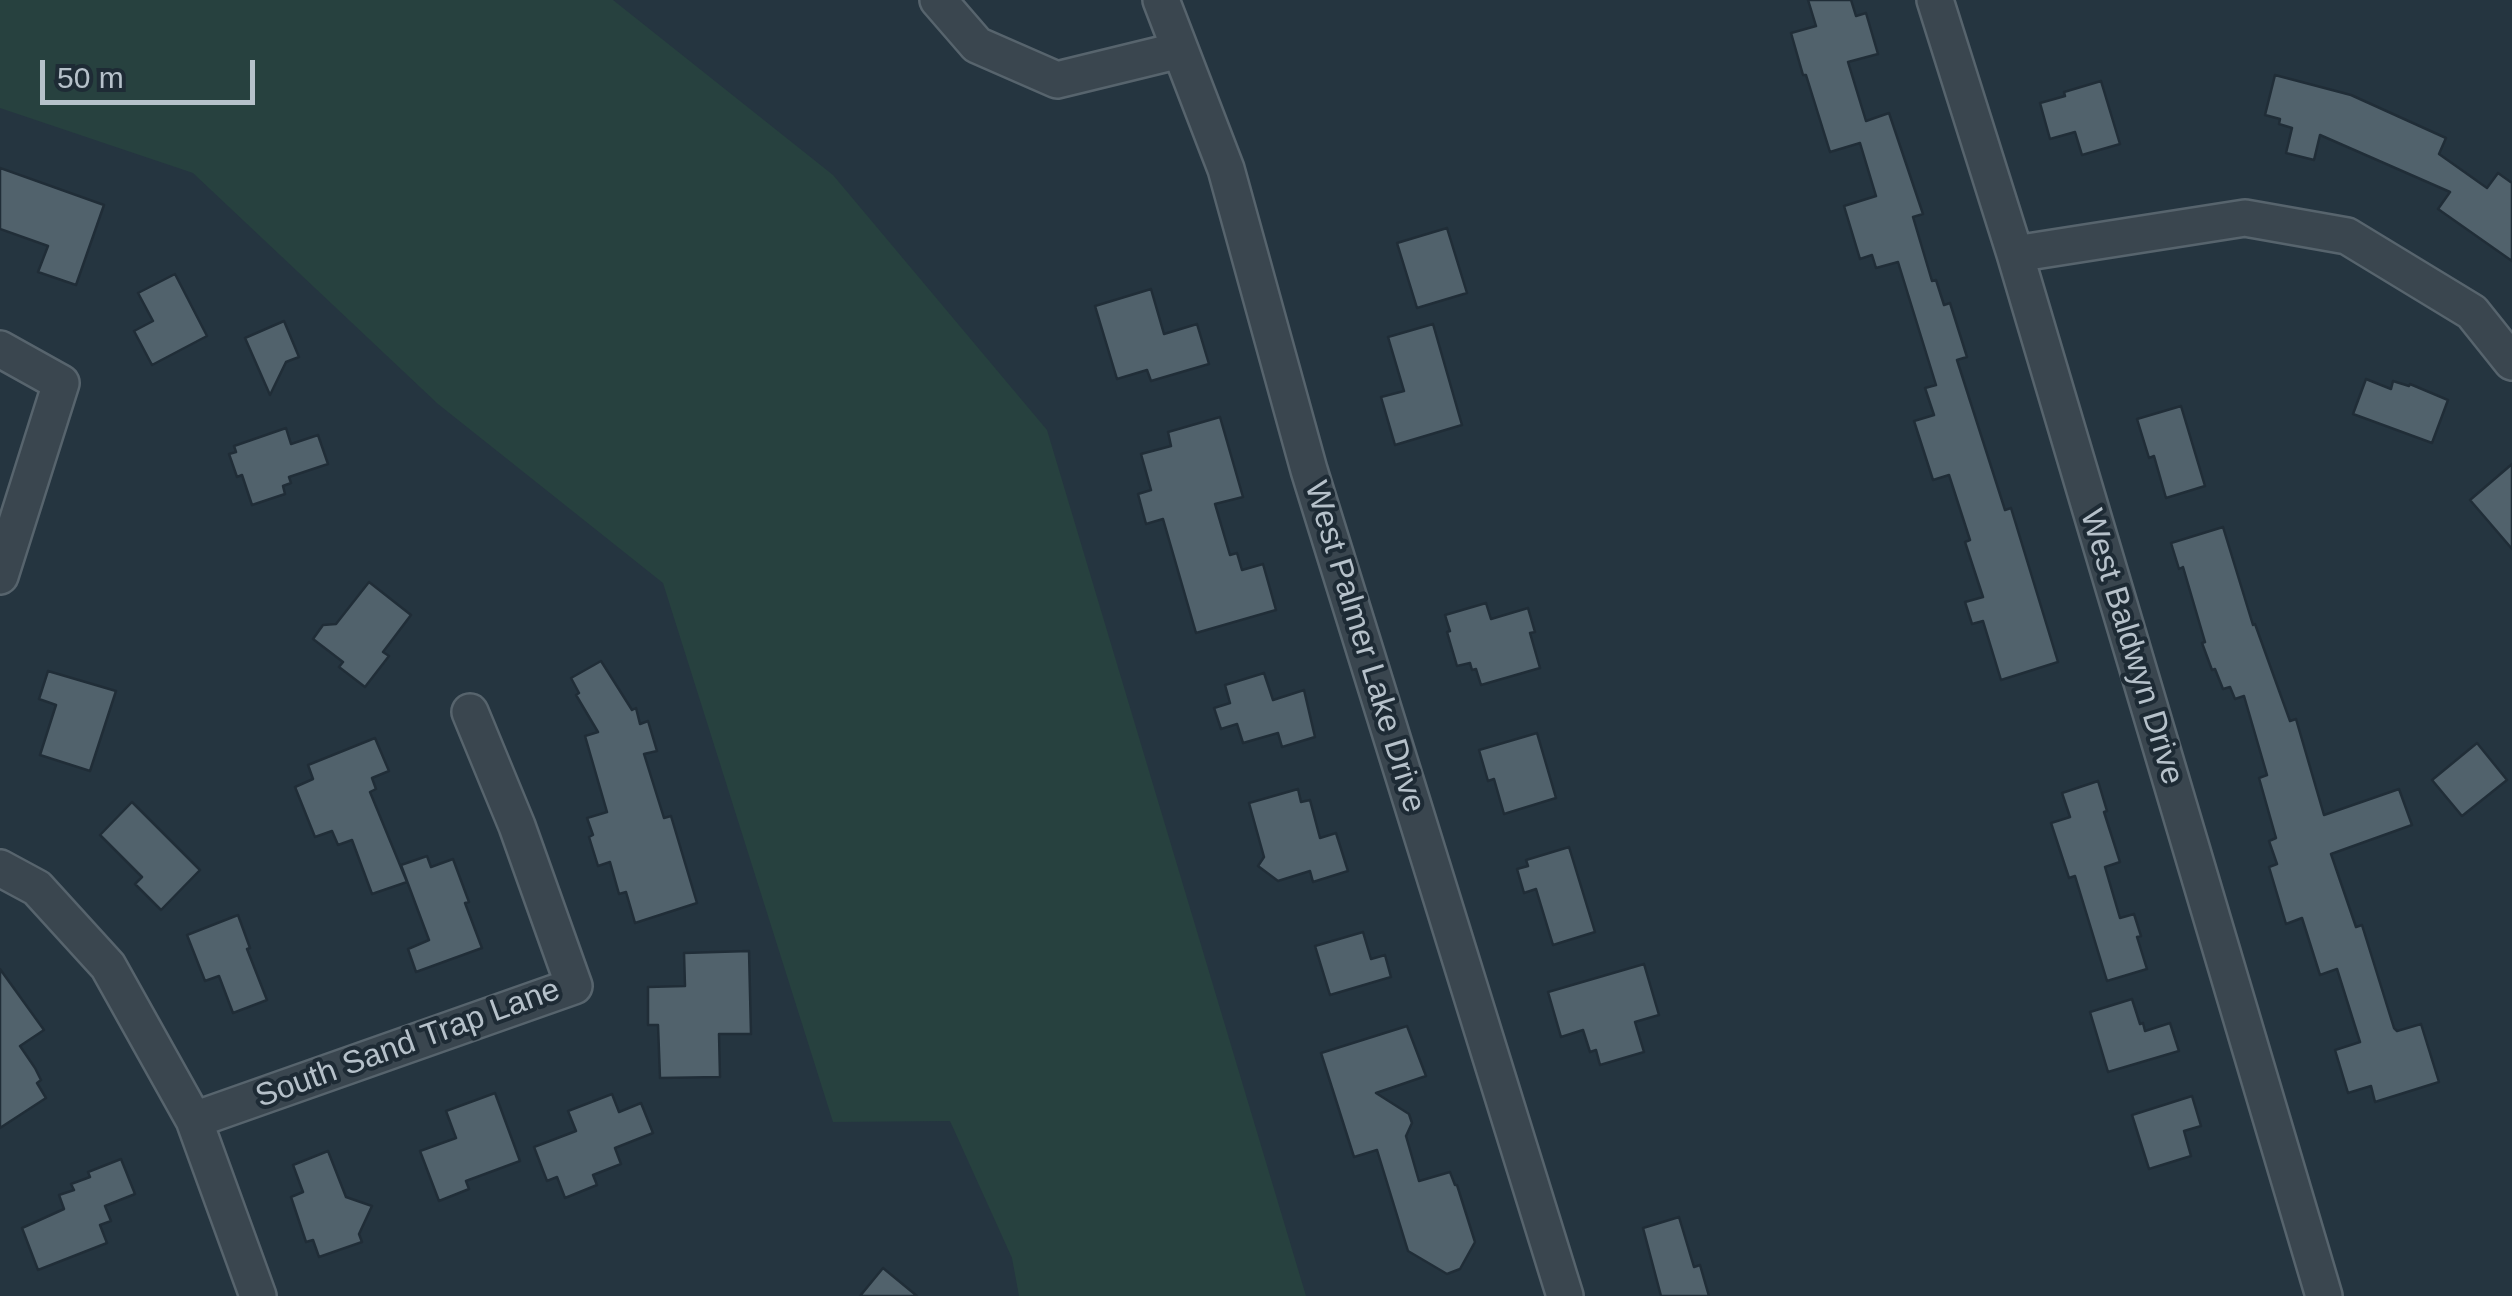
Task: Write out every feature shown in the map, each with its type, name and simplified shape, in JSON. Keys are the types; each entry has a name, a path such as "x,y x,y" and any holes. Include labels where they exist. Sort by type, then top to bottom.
{"street":[{"path":"938,0 977,46 1057,80 1180,50"},
{"name":"West Palmer Lake Drive","path":"1160,0 1226,169 1309,470 1565,1296"},
{"name":"West Baldwyn Drive","path":"1934,0 2014,254 2324,1296"},
{"path":"2014,254 2245,218 2348,236 2472,312 2512,362"},
{"path":"0,349 61,383 0,576"},
{"name":"South Sand Trap Lane","path":"194,1120 574,986 517,826 470,712"},
{"path":"0,868 37,888 108,966 194,1120 258,1296"}],"green space":[{"path":"0,0 613,0 833,175 1047,430 1306,1296 1019,1296 1012,1258 950,1121 833,1122 663,583 438,404 193,173 0,108"}],"building":[{"path":"1808,0 1851,0 1856,16 1866,13 1878,54 1848,62 1866,121 1889,113 1923,214 1913,217 1932,281 1936,280 1944,305 1950,303 1967,357 1957,360 2005,510 2011,508 2058,662 2001,680 1983,621 1972,624 1965,602 1983,597 1965,542 1970,540 1949,475 1933,480 1914,421 1934,415 1925,388 1936,385 1898,262 1876,268 1872,255 1860,259 1844,206 1876,196 1860,143 1830,152 1803,75 1791,33 1816,26"},
{"path":"2275,75 2351,95 2446,138 2439,154 2487,188 2498,173 2512,183 2512,261 2438,209 2450,192 2320,135 2314,160 2286,153 2292,128 2265,115"},
{"path":"2101,81 2120,144 2082,155 2075,132 2050,139 2040,103"},
{"path":"0,168 104,205 76,285 38,272 48,246 0,229"},
{"path":"1447,228 1467,293 1417,308 1397,243"},
{"path":"175,274 207,336 152,365 134,331 153,321 138,293"},
{"path":"1151,289 1164,334 1197,324 1209,364 1151,381 1147,370 1117,379 1095,306"},
{"path":"284,321 299,357 286,362 270,395 245,338"},
{"path":"1433,324 1462,425 1395,445 1381,397 1404,391 1388,337"},
{"path":"2366,379 2391,389 2393,381 2410,384 2448,400 2432,443 2353,414"},
{"path":"2181,406 2205,486 2166,498 2154,456 2149,458 2137,419"},
{"path":"1220,417 1243,497 1215,504 1230,555 1237,553 1242,570 1263,564 1276,610 1196,633 1163,519 1146,524 1138,494 1151,490 1141,454 1171,446 1168,432"},
{"path":"286,428 291,444 318,435 328,464 289,477 291,483 283,486 285,494 252,505 242,475 237,477 229,454 236,452 234,446"},
{"path":"2512,464 2512,549 2470,500"},
{"path":"2223,527 2253,625 2290,721 2296,719 2324,815 2399,789 2412,825 2331,854 2356,927 2362,925 2394,1028 2397,1031 2421,1024 2439,1082 2375,1102 2371,1086 2348,1093 2335,1050 2360,1042 2337,969 2320,975 2302,918 2286,924 2269,867 2277,864 2269,841 2276,838 2259,778 2267,775 2244,696 2235,699 2230,687 2223,689 2215,669 2212,670 2183,567 2179,569 2171,543"},
{"path":"369,582 411,615 383,652 389,656 365,687 339,667 343,662 313,639 323,625 336,624"},
{"path":"1486,603 1491,619 1528,608 1540,668 1481,685 1470,663 1457,666 1445,615"},
{"path":"601,661 632,710 636,708 640,724 648,721 657,751 644,754 664,818 671,816 697,903 635,923 626,892 619,894 610,862 598,866 589,837 593,835 587,818 607,812 585,736 598,732 576,695 579,693 571,678"},
{"path":"48,671 116,691 90,771 40,755 56,705 39,699"},
{"path":"1264,673 1273,700 1304,690 1315,737 1282,747 1278,733 1243,743 1237,724 1221,729 1214,708 1230,703 1225,685"},
{"path":"1537,733 1556,798 1504,814 1494,779 1488,781 1479,750"},
{"path":"375,738 389,771 372,778 376,789 370,792 407,882 372,894 352,840 338,845 332,831 315,837 295,787 313,779 308,765"},
{"path":"2477,743 2507,780 2462,816 2432,780"},
{"path":"2098,781 2120,862 2105,867 2120,918 2134,914 2147,969 2107,981 2075,876 2069,878 2051,823 2070,817 2062,793"},
{"path":"1298,789 1301,802 1310,800 1320,838 1336,833 1348,871 1313,882 1310,871 1278,881 1258,866 1264,857 1249,803"},
{"path":"132,802 200,870 161,910 135,884 142,877 100,835"},
{"path":"1569,847 1595,932 1553,945 1536,889 1524,893 1517,869 1528,866 1526,860"},
{"path":"427,856 431,867 453,859 482,948 416,972 408,949 429,940 401,865"},
{"path":"238,915 267,1000 233,1013 219,976 205,981 187,935"},
{"path":"1363,932 1371,959 1385,955 1391,977 1330,995 1315,946"},
{"path":"749,951 751,1034 719,1034 720,1077 660,1078 658,1025 648,1025 648,987 685,986 684,953"},
{"path":"1644,964 1659,1015 1635,1022 1644,1052 1600,1065 1596,1050 1590,1052 1583,1030 1561,1037 1548,992"},
{"path":"0,969 44,1030 20,1046 41,1080 37,1083 46,1098 0,1128"},
{"path":"2132,999 2145,1031 2170,1023 2179,1051 2108,1072 2090,1012"},
{"path":"1407,1026 1426,1076 1376,1093 1409,1114 1412,1123 1406,1136 1419,1181 1450,1172 1457,1185 1475,1242 1460,1269 1447,1274 1408,1251 1377,1150 1354,1157 1321,1053"},
{"path":"495,1093 520,1161 466,1181 469,1189 439,1201 420,1151 456,1138 446,1111"},
{"path":"612,1094 619,1112 641,1103 653,1133 615,1148 621,1164 593,1175 597,1185 565,1198 557,1177 547,1181 534,1147 576,1131 568,1111"},
{"path":"2192,1096 2201,1126 2184,1131 2191,1156 2149,1169 2132,1115"},
{"path":"328,1151 346,1197 372,1206 359,1234 362,1242 319,1257 313,1240 306,1242 291,1197 303,1192 293,1165"},
{"path":"121,1159 135,1194 105,1206 111,1221 100,1225 107,1243 38,1270 22,1228 64,1209 59,1195 74,1190 71,1184 90,1177 88,1172"},
{"path":"1679,1217 1694,1267 1700,1265 1709,1296 1661,1296 1643,1228"},
{"path":"883,1268 917,1296 860,1296"}]}
